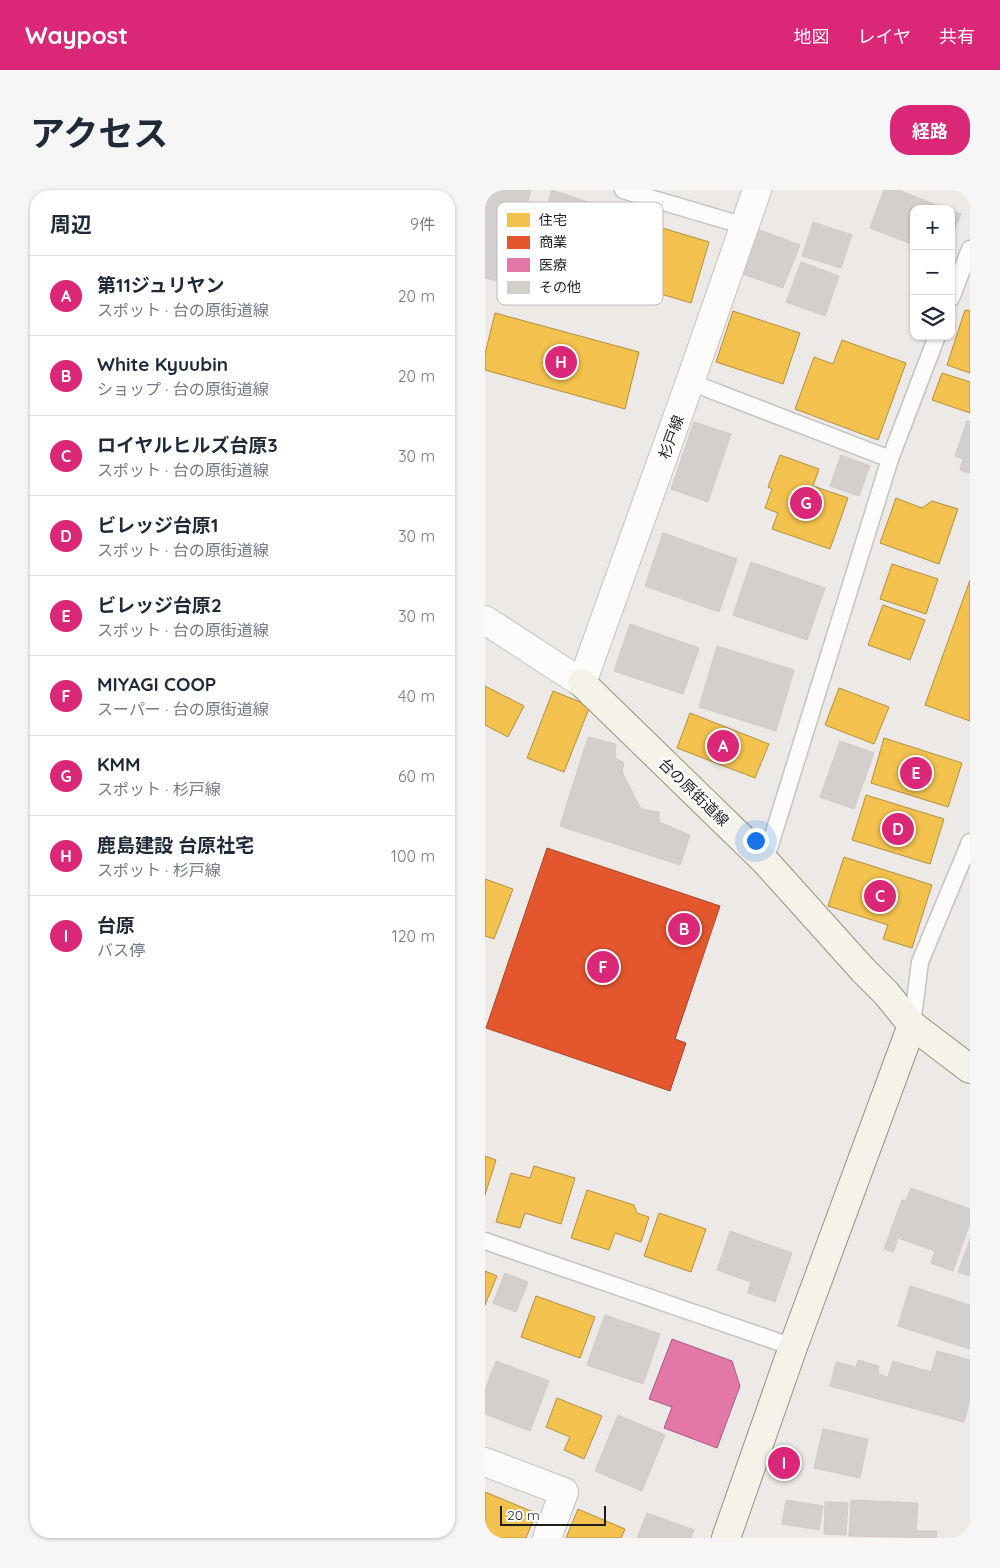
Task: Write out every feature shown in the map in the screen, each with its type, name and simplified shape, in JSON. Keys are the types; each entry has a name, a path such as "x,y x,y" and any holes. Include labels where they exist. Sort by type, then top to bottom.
{"street":[{"name":"杉戸線","path":"582,684 691,382 757,190"},
{"name":"台の原街道線","path":"485,620 582,684 765,861 886,993 912,1025 970,1069"},
{"path":"726,1538 793,1347 912,1025"},
{"path":"485,1462 564,1492 547,1538"}],"lane":[{"path":"623,190 745,226"},
{"path":"952,295 970,249"},
{"path":"765,861 890,459 935,340"},
{"path":"691,382 890,459"},
{"path":"912,1025 921,962 970,842"},
{"path":"485,1240 793,1347"}],"building: 住宅":[{"path":"663,228 709,242 691,303 663,295"},
{"path":"965,310 970,311 970,373 947,365"},
{"path":"733,311 800,333 783,384 716,362"},
{"path":"495,313 639,352 625,409 485,370 485,354"},
{"path":"842,340 906,363 878,440 795,409 814,357 833,364"},
{"path":"942,373 970,382 970,413 932,400"},
{"path":"780,455 819,469 813,486 848,498 830,549 772,529 778,513 765,508 772,489 768,487"},
{"path":"896,498 922,508 932,501 958,509 939,564 880,543"},
{"path":"892,564 938,579 926,614 880,599"},
{"path":"970,580 970,721 925,705"},
{"path":"883,605 925,620 910,660 868,645"},
{"path":"485,686 524,706 508,737 485,725"},
{"path":"839,688 889,707 874,744 825,725"},
{"path":"553,691 590,706 564,772 527,758"},
{"path":"690,713 769,744 755,778 677,748"},
{"path":"884,738 962,763 948,807 871,783"},
{"path":"866,795 944,819 930,864 852,840"},
{"path":"844,857 932,885 912,948 883,939 888,925 828,906"},
{"path":"485,879 513,889 494,939 485,936"},
{"path":"485,1156 496,1160 485,1195"},
{"path":"534,1166 575,1178 561,1224 525,1213 520,1228 496,1222 511,1173 530,1178"},
{"path":"587,1190 634,1205 637,1213 649,1217 641,1242 615,1233 609,1250 571,1238"},
{"path":"659,1213 706,1229 691,1272 644,1256"},
{"path":"485,1271 497,1276 485,1305"},
{"path":"536,1296 595,1317 580,1358 521,1337"},
{"path":"557,1398 602,1416 584,1459 564,1450 570,1437 546,1427"},
{"path":"485,1492 536,1513 526,1538 491,1538 485,1535"},
{"path":"578,1509 625,1529 621,1538 566,1538"}],"building: 商業":[{"path":"547,848 720,906 675,1039 686,1043 670,1091 486,1028"}],"building: 医療":[{"path":"672,1339 732,1361 740,1386 717,1448 664,1428 672,1407 649,1399"}],"building: その他":[{"path":"489,190 531,190 528,202 497,202 497,281 485,278 485,207"},
{"path":"552,190 588,202 548,202"},
{"path":"884,190 898,190 937,205 910,205 910,243 870,228"},
{"path":"955,212 961,214 955,229"},
{"path":"813,222 852,235 841,268 802,256"},
{"path":"757,229 800,245 783,288 740,273"},
{"path":"801,262 839,276 825,316 786,302"},
{"path":"967,421 970,422 970,473 960,470 963,459 955,456"},
{"path":"694,422 731,434 708,502 671,489"},
{"path":"841,455 870,466 859,496 830,486"},
{"path":"663,533 737,559 719,612 645,586"},
{"path":"751,562 825,588 807,640 733,615"},
{"path":"630,624 699,648 683,694 614,671"},
{"path":"717,646 794,670 776,731 699,707"},
{"path":"588,737 616,744 615,758 624,763 622,772 641,809 659,812 659,822 690,835 680,865 560,826"},
{"path":"840,741 874,753 854,809 820,797"},
{"path":"911,1188 970,1209 970,1223 953,1271 931,1263 935,1251 898,1238 893,1252 884,1249 902,1200 906,1201"},
{"path":"730,1231 792,1253 775,1302 748,1293 751,1282 717,1270"},
{"path":"970,1239 970,1276 958,1272"},
{"path":"505,1273 528,1282 516,1312 493,1303"},
{"path":"910,1286 970,1305 970,1349 898,1326"},
{"path":"605,1315 660,1334 643,1384 587,1365"},
{"path":"937,1351 970,1360 970,1399 964,1422 830,1386 836,1362 856,1367 858,1360 879,1366 878,1374 888,1377 893,1361 931,1372"},
{"path":"496,1361 549,1381 530,1431 485,1414 485,1390"},
{"path":"618,1415 665,1435 642,1491 595,1471"},
{"path":"823,1429 868,1439 860,1478 814,1468"},
{"path":"786,1500 823,1506 819,1530 782,1524"},
{"path":"851,1500 918,1503 916,1531 937,1531 936,1538 849,1536"},
{"path":"825,1502 848,1503 846,1535 824,1534"},
{"path":"647,1513 694,1530 691,1538 637,1538"}],"place":[{"name":"鹿島建設 台原社宅","path":"561,362"},
{"name":"KMM","path":"806,503"},
{"name":"第11ジュリヤン","path":"723,746"},
{"name":"ビレッジ台原2","path":"916,773"},
{"name":"ビレッジ台原1","path":"898,829"},
{"name":"ロイヤルヒルズ台原3","path":"880,896"},
{"name":"White Kyuubin","path":"684,929"},
{"name":"MIYAGI COOP","path":"603,967"},
{"name":"台原","path":"784,1463"}]}
